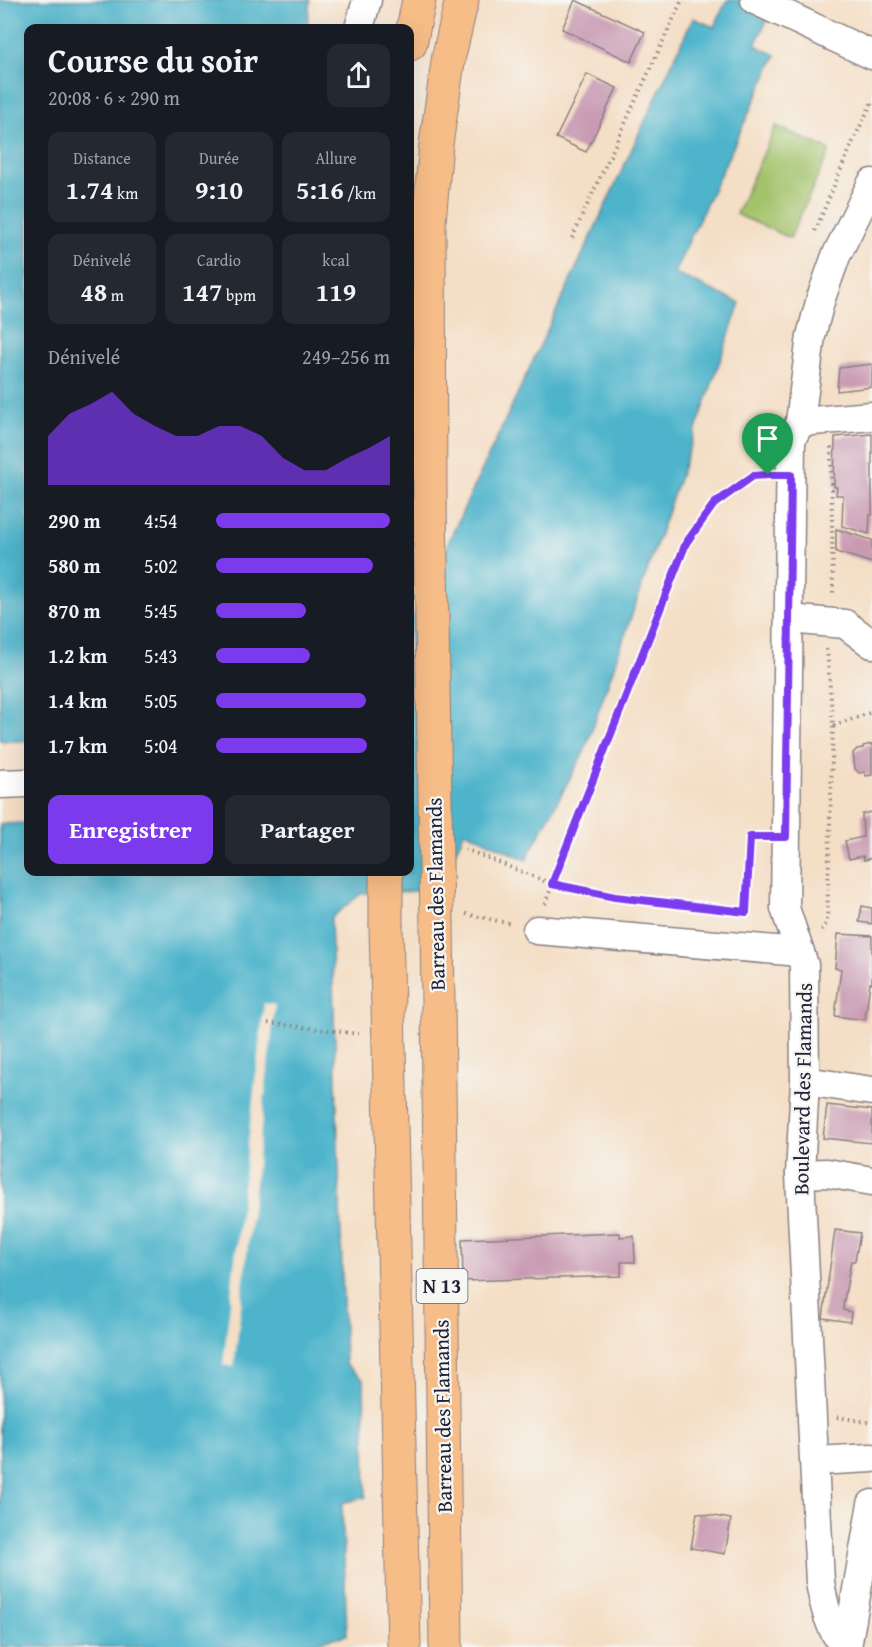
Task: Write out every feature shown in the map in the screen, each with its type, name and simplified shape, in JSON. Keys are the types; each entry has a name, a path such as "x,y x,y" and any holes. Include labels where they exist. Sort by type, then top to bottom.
{"highway":[{"path":"414,24 419,0"},
{"name":"Barreau des Flamands","path":"446,1647 430,503 429,221 436,144 449,55 462,0"},
{"name":"Barreau des Flamands","path":"386,876 404,1647"}],"street":[{"path":"360,24 367,0"},
{"path":"765,5 872,55"},
{"name":"Boulevard des Flamands","path":"846,1647 830,1623 824,1606 820,1582 800,1174 805,1081 802,959 785,908 791,440 800,423 811,336 820,298 836,256 872,183"},
{"path":"800,423 872,416"},
{"path":"789,619 845,624 872,644"},
{"path":"0,784 24,783"},
{"path":"537,930 802,959"},
{"path":"805,1081 872,1091"},
{"path":"800,1174 827,1173 872,1181"},
{"path":"815,1461 872,1458"},
{"path":"846,1647 872,1504"}],"path":[{"path":"572,238 682,0"},
{"path":"802,959 827,922 833,726 824,622 833,597 831,420"},
{"path":"552,884 686,543 714,504 753,476 791,475"},
{"path":"833,726 872,712"},
{"path":"461,847 552,884 615,897 746,912 750,837 786,837"},
{"path":"268,1023 364,1035"},
{"path":"831,1416 872,1423"}],"green space":[{"path":"776,126 830,150 790,238 736,214"}],"water":[{"path":"0,0 310,0 307,24 24,24 24,741 0,741"},
{"path":"727,0 777,0 755,45 776,55 674,273 740,303 585,750 526,860 465,831 450,863 450,890 362,893 331,918 345,1364 364,1380 366,1497 342,1503 347,1635 285,1647 0,1647 0,824 24,823 24,876 414,876 414,615 693,18 714,27"}],"pier":[{"path":"264,1003 275,1005 234,1367 223,1365"}],"building":[{"path":"575,0 645,32 631,62 562,29"},
{"path":"587,74 617,88 586,152 556,138"},
{"path":"872,364 872,387 837,391 839,368"},
{"path":"872,434 872,515 870,515 869,534 842,526 843,495 836,495 837,487 834,487 835,437"},
{"path":"836,529 872,540 872,563 836,552"},
{"path":"872,744 872,775 866,776 865,772 859,773 855,769 853,753 863,746"},
{"path":"872,812 872,858 864,860 863,856 849,859 845,841 863,837 862,814"},
{"path":"862,906 872,908 872,924 859,922"},
{"path":"838,934 872,936 872,983 870,983 865,1020 835,1016 841,969 835,968"},
{"path":"827,1105 872,1110 872,1143 823,1138"},
{"path":"835,1230 860,1233 855,1261 851,1261 843,1307 843,1310 851,1312 850,1322 823,1318"},
{"path":"620,1233 620,1237 634,1236 635,1262 621,1262 621,1276 463,1281 462,1239"},
{"path":"697,1513 731,1519 725,1554 691,1548"}],"route":[{"path":"768,475 791,475 786,837 750,837 746,912 615,897 552,884 686,543 714,504 753,476 768,475"}]}
